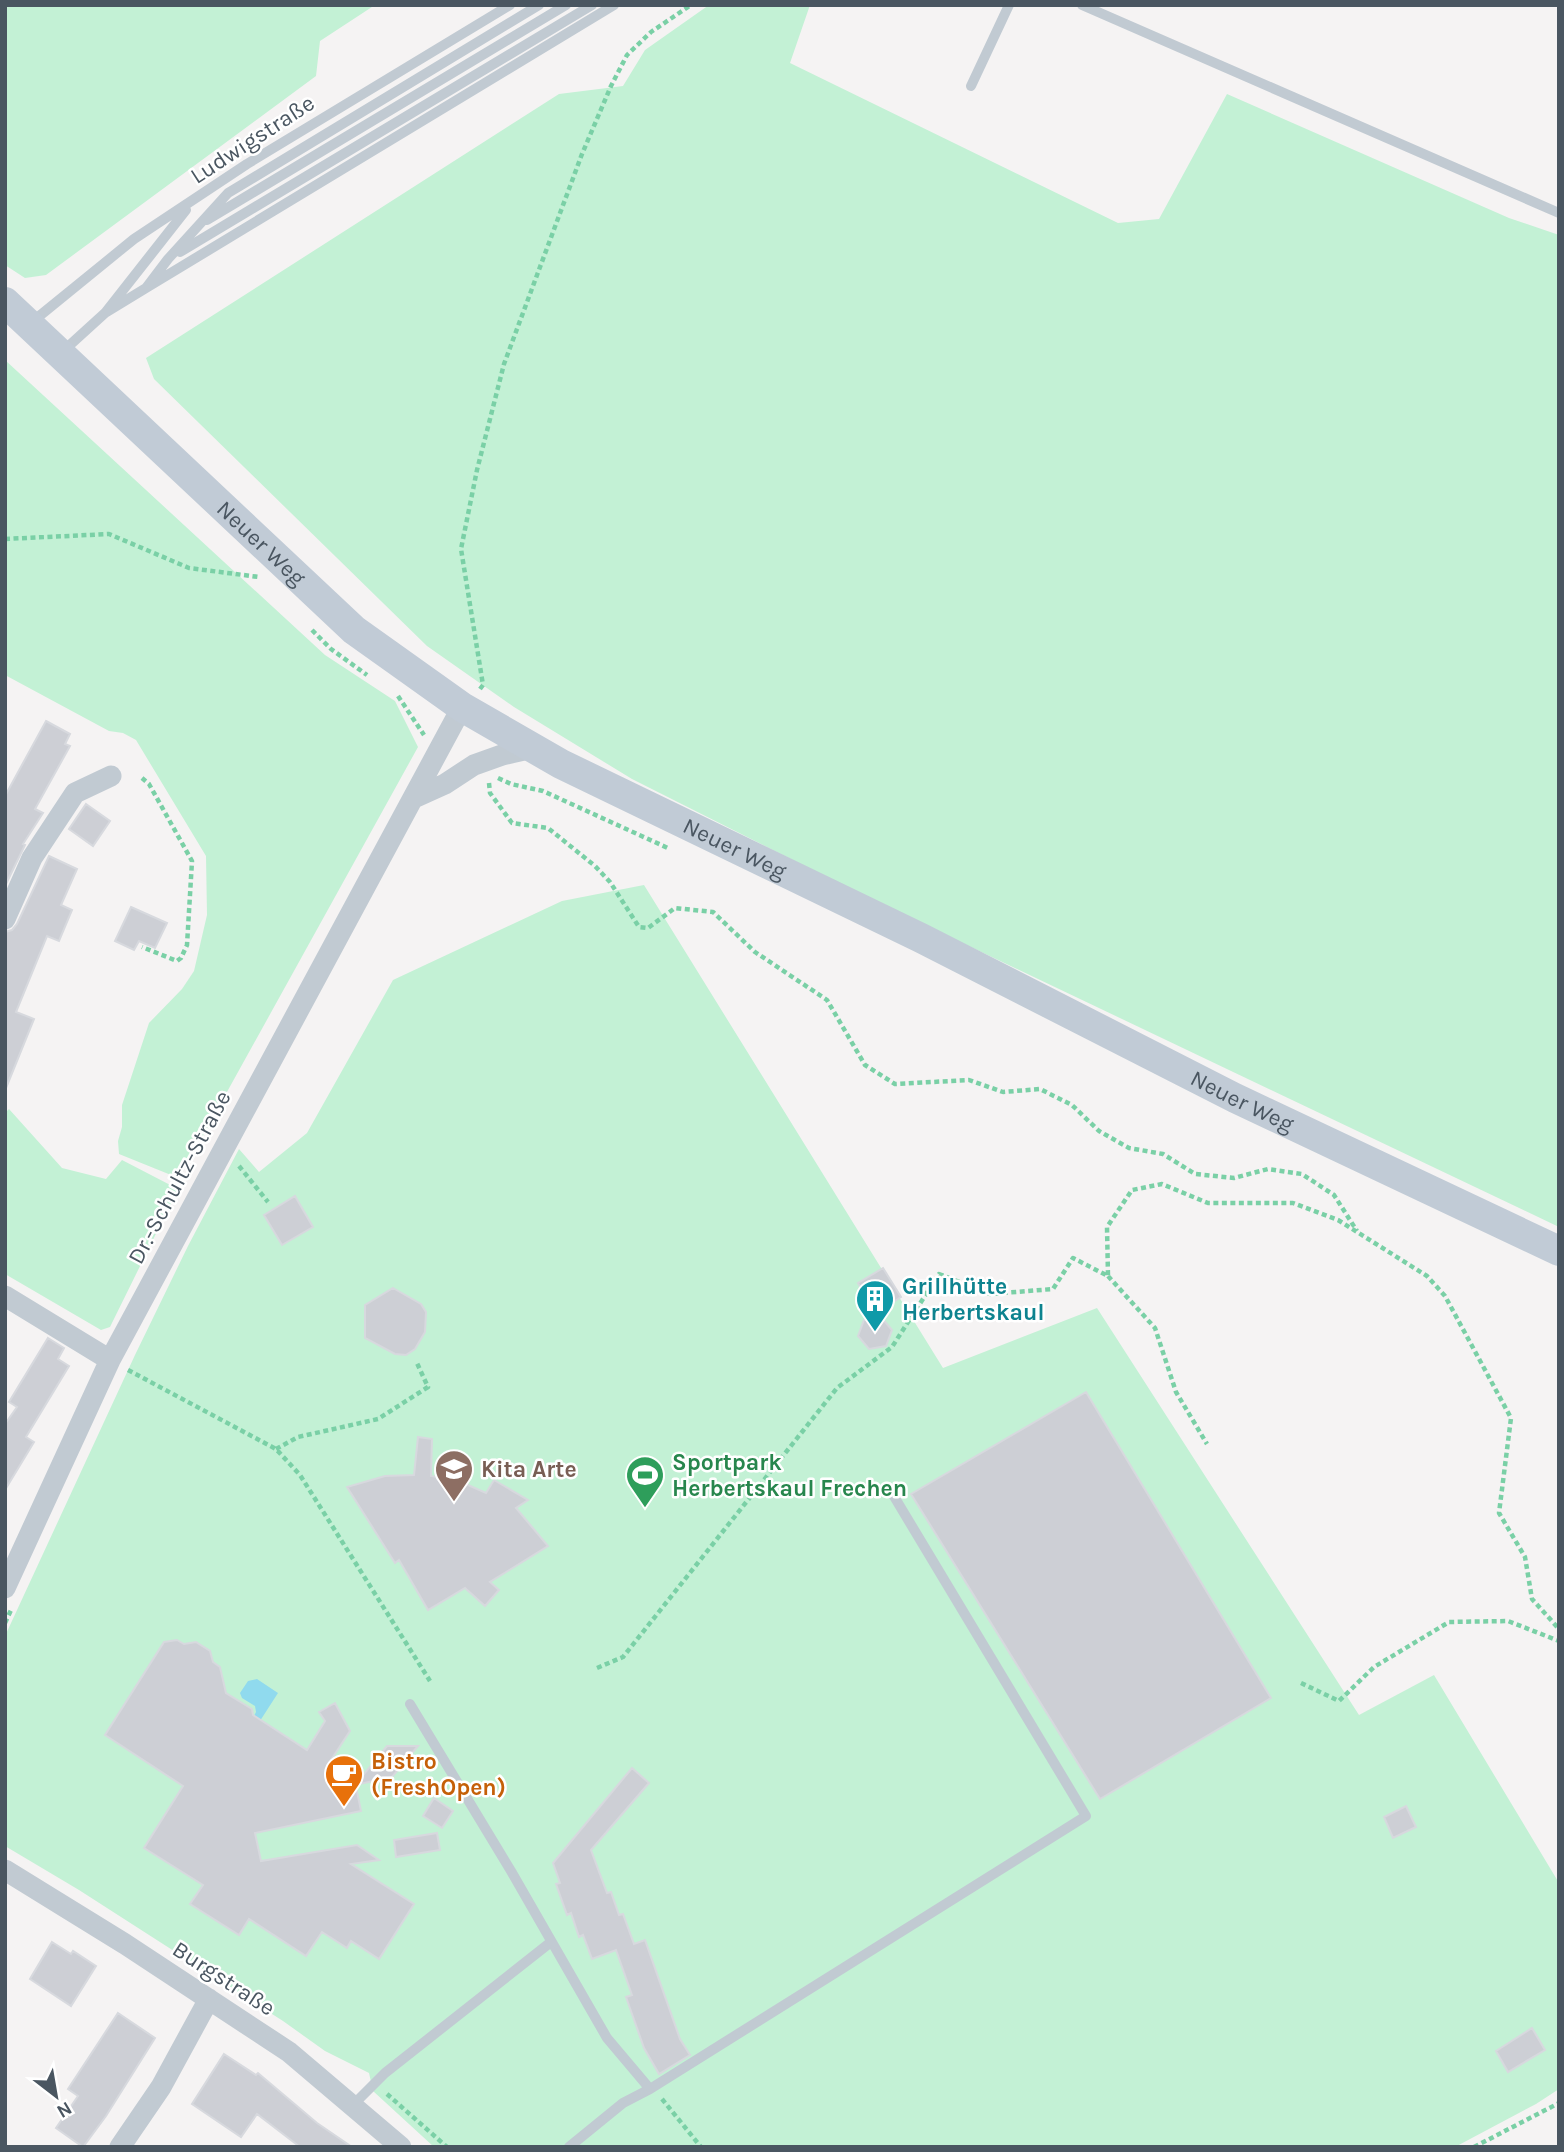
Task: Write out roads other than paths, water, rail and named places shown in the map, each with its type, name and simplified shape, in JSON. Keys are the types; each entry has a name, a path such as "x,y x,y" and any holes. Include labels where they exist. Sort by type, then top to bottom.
{"main road":[{"name":"Neuer Weg","path":"5,302 354,630 462,707 573,770 921,938 1235,1098 1559,1251"}],"street":[{"name":"Dr.-Schultz-Straße","path":"5,1588 110,1360 462,707"},
{"path":"414,798 445,784 474,765 533,748"},
{"path":"5,919 32,858 75,793 111,776"},
{"path":"5,1296 110,1360"},
{"name":"Burgstraße","path":"5,1870 289,2052 354,2104 401,2147"},
{"path":"120,2147 160,2087 209,1999"}],"lane":[{"name":"Ludwigstraße","path":"29,325 134,239 247,164 510,5"},
{"path":"146,288 228,193 539,5"},
{"path":"196,227 566,5"},
{"path":"169,259 592,5"},
{"path":"105,313 614,5"},
{"path":"971,86 1009,5"},
{"path":"1082,5 1559,213"},
{"path":"60,354 105,313 192,202"},
{"path":"569,2147 623,2103 650,2089 1086,1816 892,1493"},
{"path":"410,1704 607,2038 650,2089"},
{"path":"354,2104 386,2073 551,1942"}],"water":[{"path":"257,1679 278,1693 258,1724 252,1720 256,1712 255,1706 242,1698 240,1693 248,1681"}],"place":[{"name":"Grillhütte Herbertskaul","path":"875,1333"},
{"name":"Kita Arte","path":"454,1503"},
{"name":"Sportpark Herbertskaul Frechen","path":"645,1509"},
{"name":"Bistro (FreshOpen)","path":"344,1808"}]}
